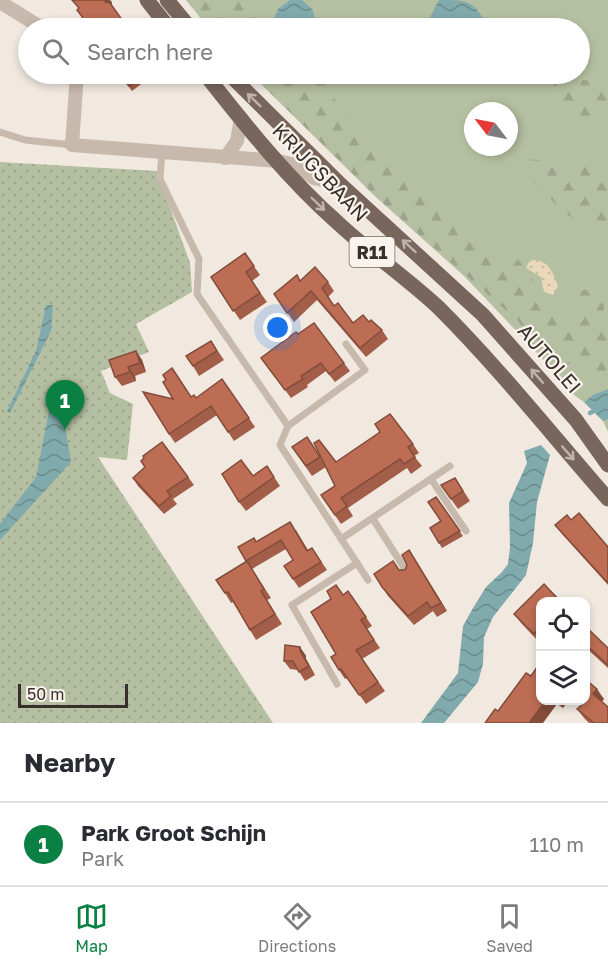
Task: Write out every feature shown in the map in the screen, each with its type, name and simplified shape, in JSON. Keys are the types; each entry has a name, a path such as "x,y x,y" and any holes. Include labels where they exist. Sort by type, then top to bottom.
{"main road":[{"path":"147,0 161,18"},
{"path":"168,0 182,18"},
{"name":"KRIJGSBAAN","path":"213,84 278,162 337,223 437,307 469,340 608,499"},
{"name":"KRIJGSBAAN","path":"239,84 341,185 453,285"},
{"name":"AUTOLEI","path":"453,285 483,315 576,420 608,465"}],"street":[{"path":"0,2 26,18"},
{"path":"76,84 72,145 278,162 296,165 314,178 341,185"},
{"path":"225,158 237,141 241,118"}],"lane":[{"path":"0,132 25,140 72,145"},
{"path":"162,152 160,179 199,259 197,294 288,426"},
{"path":"346,344 365,370 288,426 280,445 368,580"},
{"path":"342,539 450,466"},
{"path":"430,479 466,531"},
{"path":"373,519 408,574"},
{"path":"337,684 292,605 357,563"}],"green space":[{"path":"186,0 608,0 608,432 603,421 574,395 464,276 377,198 261,84 590,84 590,18 201,18"},
{"path":"186,0 252,0 259,9 262,18 201,18"},
{"path":"590,80 605,83 608,88 608,115 585,118 573,114 555,91 553,84 590,84"},
{"path":"261,84 325,84 342,110 353,117 362,129 377,138 377,144 410,170 414,178 437,201 451,210 474,233 485,237 501,256 513,254 562,321 570,326 578,325 582,314 579,296 582,290 600,292 605,303 602,316 608,320 604,387 595,390 588,381 585,370 574,363 565,365 547,356 516,319 377,198"},
{"path":"524,159 608,164 608,231 582,224 561,209 523,171"},
{"path":"0,162 157,171 190,263 192,292 136,324 149,352 101,371 110,393 133,404 127,460 98,457 273,723 0,723"}],"sand":[{"path":"533,260 547,265 552,272 558,286 553,295 544,292 541,277 526,268"}],"water":[{"path":"290,0 302,0 313,10 315,18 274,18 278,9"},
{"path":"439,0 470,4 483,18 430,18"},
{"path":"46,305 53,305 51,331 10,413 7,411 36,351"},
{"path":"608,389 608,419 603,421 584,402 593,395"},
{"path":"57,395 61,402 71,462 0,540 0,524 36,477 51,401"},
{"path":"541,445 550,455 537,502 533,543 526,575 493,617 484,637 483,664 478,682 444,723 421,723 458,673 463,626 486,587 508,564 509,503 527,463 524,451"}],"building":[{"path":"72,0 105,0 121,18 83,18 77,10 79,8"},
{"path":"245,253 254,266 246,272 260,293 233,311 211,277"},
{"path":"315,267 328,282 322,288 334,306 338,303 353,323 363,315 382,330 360,348 311,291 287,313 274,294 297,275 300,281"},
{"path":"314,323 344,363 329,374 321,363 301,376 303,379 285,390 261,358 296,332 298,334"},
{"path":"211,341 217,351 193,366 186,356"},
{"path":"136,351 140,363 128,367 130,372 115,377 109,360"},
{"path":"172,368 191,397 194,395 196,398 222,379 249,418 228,432 211,406 169,434 143,392 173,399 163,382 166,380 163,375"},
{"path":"390,414 413,444 408,447 415,457 404,464 400,459 341,498 347,506 335,515 321,495 335,486 314,443 319,440 336,462 380,432 375,424"},
{"path":"307,437 320,457 306,466 292,447"},
{"path":"162,442 188,477 167,491 171,496 159,506 133,478 145,467 141,461 143,456"},
{"path":"241,460 253,476 267,466 274,477 239,502 222,474"},
{"path":"455,478 463,491 451,499 441,485"},
{"path":"436,497 460,531 439,543 430,528 441,521 428,502"},
{"path":"579,513 608,547 608,583 555,525 567,515 571,520"},
{"path":"290,522 307,551 312,548 321,562 293,579 284,566 293,560 281,540 246,561 238,547 254,538 256,542"},
{"path":"409,550 441,603 431,608 427,602 408,616 382,587 374,574 393,561 399,570 405,570 407,565 402,555"},
{"path":"247,561 264,589 261,591 275,614 250,630 228,592 225,593 216,580"},
{"path":"544,584 556,597 536,597 536,632 534,634 514,614"},
{"path":"336,585 343,595 348,591 366,617 361,620 374,640 356,650 378,682 359,695 331,657 336,654 311,612 331,599 327,591"},
{"path":"590,631 608,648 608,665 590,649"},
{"path":"285,645 300,647 309,666 299,672 293,661 284,661"},
{"path":"536,669 536,705 542,705 529,723 485,723 495,709 498,711 526,673 531,676"},
{"path":"590,683 597,689 593,694 608,707 608,723 594,723 577,709 582,705 590,705"}],"waterway":[{"path":"590,413 608,403"}],"place":[{"name":"Park Groot Schijn","path":"65,430"}]}
